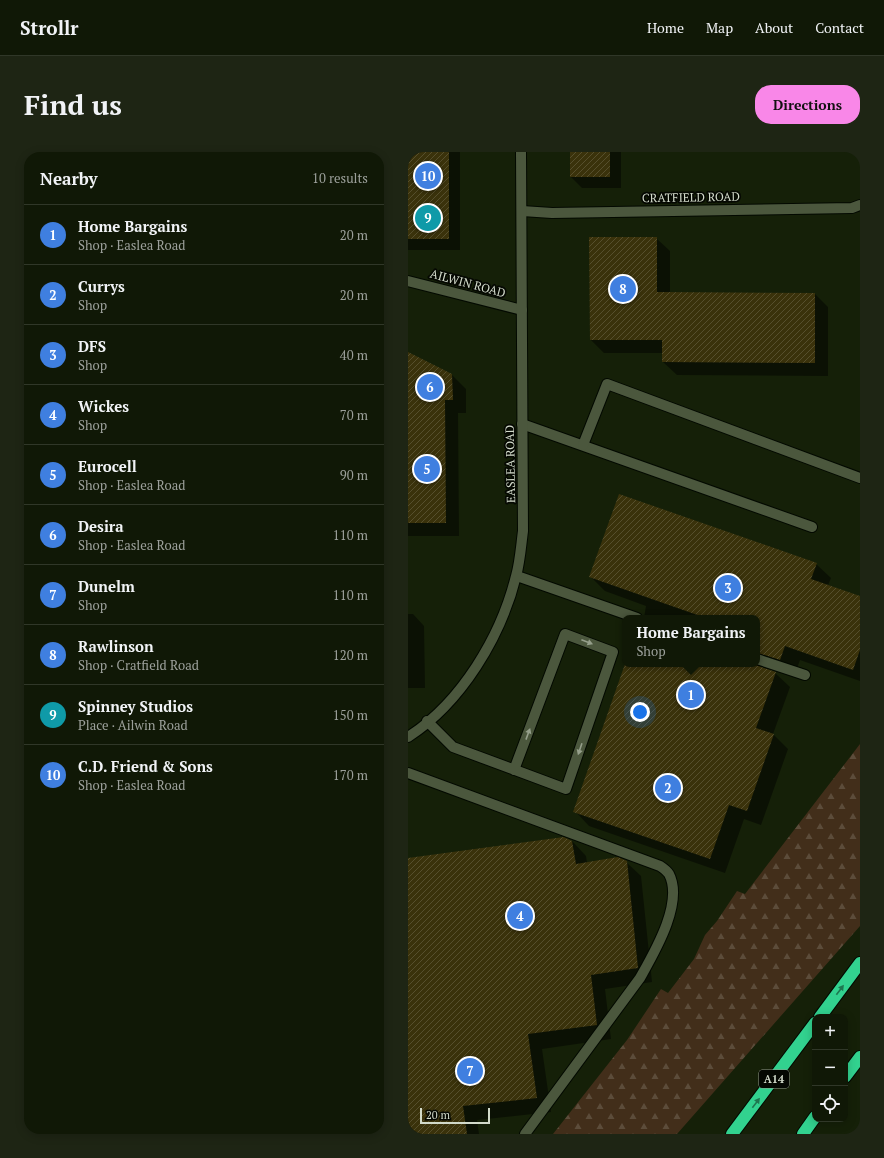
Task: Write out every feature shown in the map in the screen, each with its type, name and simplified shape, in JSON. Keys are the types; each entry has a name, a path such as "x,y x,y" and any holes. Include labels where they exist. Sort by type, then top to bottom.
{"highway":[{"path":"822,1014 860,963"},
{"name":"A14","path":"732,1134 812,1027"},
{"path":"848,1073 860,1057"},
{"path":"803,1134 812,1121"}],"street":[{"name":"EASLEA ROAD","path":"408,737 439,712 476,667 498,630 517,576 523,531 521,152"},
{"name":"CRATFIELD ROAD","path":"522,211 552,213 857,209"},
{"name":"AILWIN ROAD","path":"408,281 522,310"},
{"path":"583,445 607,384 860,478"},
{"path":"522,424 812,527"},
{"path":"517,576 628,615"},
{"path":"427,722 453,747 514,770 566,789 613,652 565,634 514,770"},
{"path":"760,660 805,675"},
{"path":"408,773 660,866 668,873 673,887 673,900 666,925 654,954 640,978 525,1134"}],"green space":[{"path":"860,744 860,926 677,1134 553,1134 627,1040 661,989 668,993 694,959 705,935 717,921 737,891 745,894"}],"building":[{"path":"408,152 449,152 449,239 408,239"},
{"path":"570,152 610,152 610,177 570,177"},
{"path":"589,237 657,237 657,292 815,293 815,363 662,362 662,340 590,340"},
{"path":"408,352 452,374 453,400 445,400 446,523 408,523"},
{"path":"619,494 817,563 811,579 860,596 860,650 853,670 785,646 780,660 760,654 760,615 697,615 589,577"},
{"path":"760,666 776,672 756,728 774,734 747,811 729,805 710,859 573,812 624,667"},
{"path":"564,837 572,841 576,864 618,857 627,861 638,968 591,975 597,1025 528,1034 537,1098 463,1106 467,1134 408,1134 408,858"}],"place":[{"name":"C.D. Friend & Sons","path":"428,176"},
{"name":"Spinney Studios","path":"428,218"},
{"name":"Rawlinson","path":"623,289"},
{"name":"Desira","path":"430,387"},
{"name":"Eurocell","path":"427,469"},
{"name":"DFS","path":"728,588"},
{"name":"Home Bargains","path":"691,695"},
{"name":"Currys","path":"668,788"},
{"name":"Wickes","path":"520,916"},
{"name":"Dunelm","path":"470,1071"}]}
